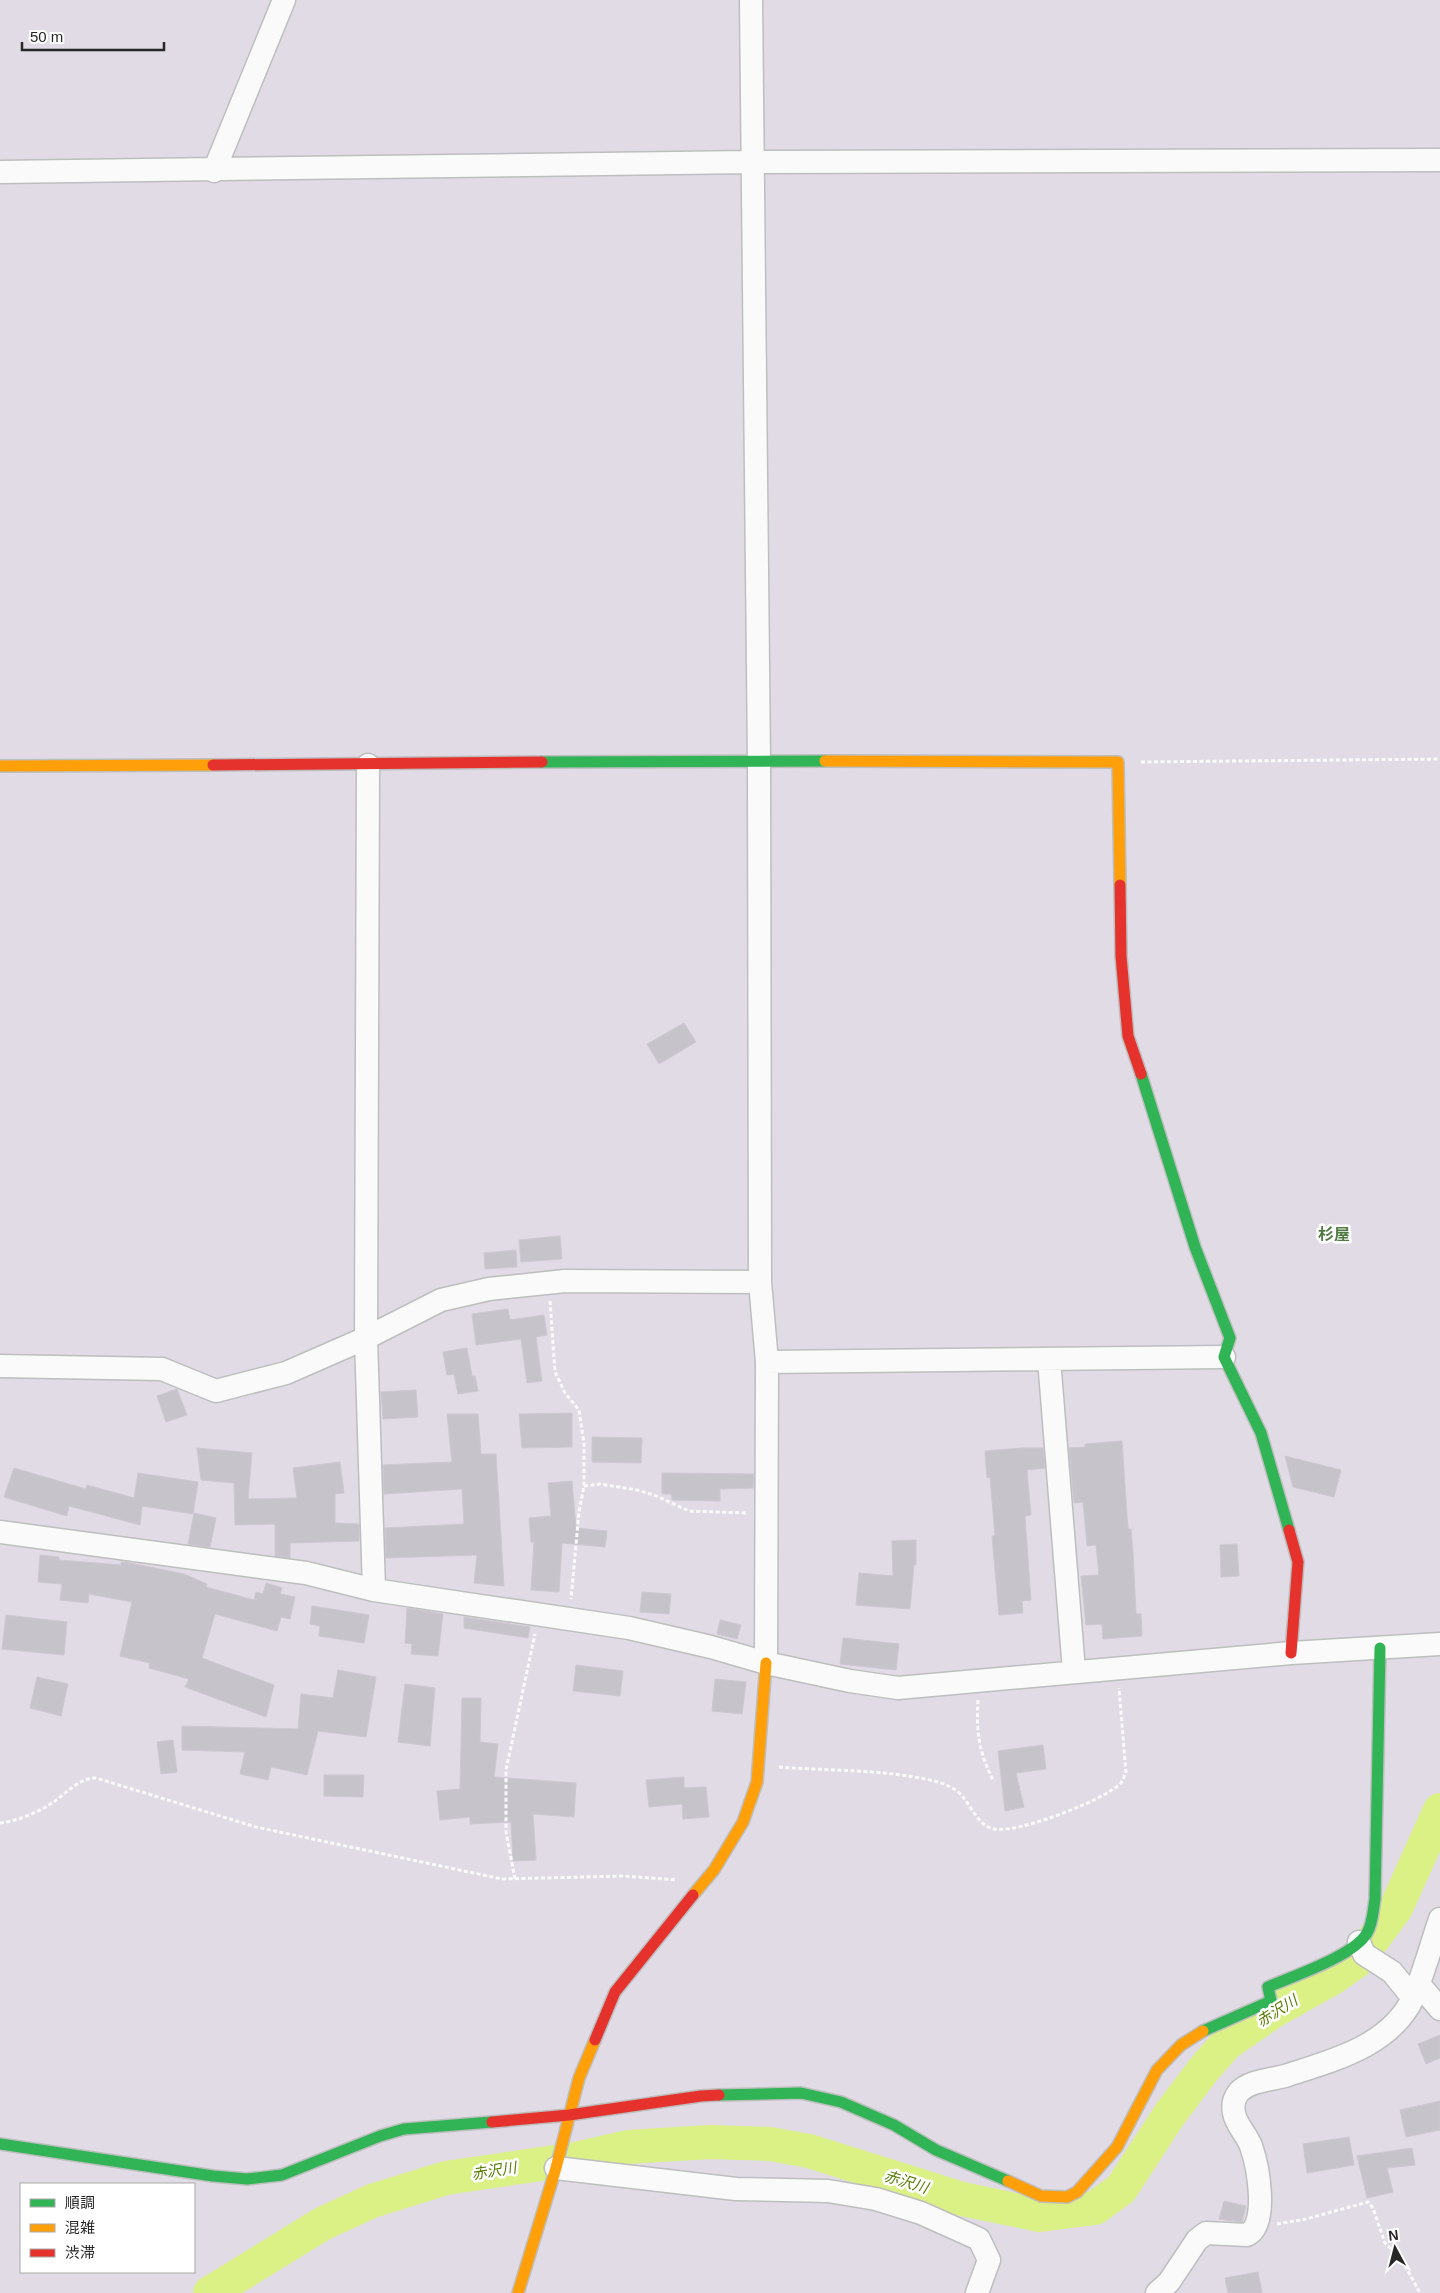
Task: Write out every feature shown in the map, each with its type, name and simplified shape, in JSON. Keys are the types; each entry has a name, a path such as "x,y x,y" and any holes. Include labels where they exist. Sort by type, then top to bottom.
{"street":[{"path":"214,171 284,0"},
{"path":"518,2293 556,2168 579,2078 615,1992 714,1870 743,1822 757,1782 766,1663 768,1362 760,1282 759,762 751,162 751,0"},
{"path":"0,172 214,171 751,162 1440,160"},
{"path":"0,766 1118,762 1121,956 1128,1036 1153,1107 1195,1247 1230,1338 1224,1357 1261,1433 1298,1562 1292,1653"},
{"path":"368,765 366,1338 374,1590"},
{"path":"0,1366 162,1370 216,1391 286,1373 366,1338 441,1300 489,1289 549,1283 760,1282"},
{"path":"768,1362 1224,1357"},
{"path":"1049,1359 1074,1671"},
{"path":"0,1532 306,1574 374,1590 638,1630 711,1647 766,1663 850,1681 898,1688 1118,1667 1292,1653 1440,1644"},
{"path":"0,2144 213,2176 248,2179 282,2175 380,2136 404,2129 568,2121 701,2096 801,2093 840,2102 894,2125 936,2150 1033,2194 1054,2198 1067,2197 1078,2192 1117,2147 1156,2070 1181,2045 1207,2028 1271,2001 1268,1986 1328,1960 1359,1942 1366,1935 1371,1923 1375,1899 1380,1648"},
{"path":"1157,2293 1169,2282 1197,2240 1206,2233 1247,2235 1253,2232 1260,2216 1256,2164 1250,2145 1234,2115 1235,2097 1245,2086 1278,2079 1349,2055 1383,2035 1401,2016 1415,1991 1440,1919"},
{"path":"1359,1942 1364,1954 1392,1972 1440,2009"},
{"path":"556,2168 736,2189 828,2190 876,2199 921,2213 979,2239 990,2260 977,2293"}],"path":[{"path":"1118,762 1440,759"},
{"path":"549,1283 555,1372 579,1410 584,1444 584,1486 579,1512 569,1620"},
{"path":"584,1486 600,1484 637,1490 654,1495 689,1511 767,1515"},
{"path":"515,1879 506,1832 506,1770 539,1615"},
{"path":"758,1766 911,1776 937,1781 962,1795 972,1811 985,1824 994,1829 1027,1826 1076,1808 1120,1783 1126,1773 1118,1667"},
{"path":"980,1679 976,1732 985,1763 994,1782"},
{"path":"0,1823 27,1815 50,1804 86,1778 96,1778 256,1827 492,1878 624,1876 680,1881 700,1887"},
{"path":"1256,2225 1281,2224 1306,2219 1368,2202 1373,2208 1385,2243 1401,2258 1420,2293"}],"building":[{"path":"684,1023 696,1042 659,1064 647,1044"},
{"path":"560,1236 562,1259 521,1262 519,1240"},
{"path":"516,1250 517,1267 485,1269 484,1253"},
{"path":"508,1309 510,1320 544,1315 547,1335 536,1337 542,1381 527,1383 521,1339 476,1345 472,1314"},
{"path":"467,1348 472,1376 475,1376 478,1391 458,1394 454,1374 447,1375 443,1352"},
{"path":"177,1389 187,1415 166,1422 157,1396"},
{"path":"416,1390 418,1417 383,1419 381,1392"},
{"path":"572,1413 572,1447 522,1448 519,1414"},
{"path":"447,1414 478,1414 481,1454 496,1454 504,1586 474,1583 477,1555 386,1558 385,1528 464,1524 462,1489 384,1494 383,1465 452,1462"},
{"path":"592,1437 642,1438 641,1463 592,1462"},
{"path":"1122,1441 1128,1529 1131,1529 1133,1553 1136,1614 1141,1614 1142,1636 1103,1639 1102,1624 1086,1625 1081,1576 1099,1575 1096,1545 1087,1546 1083,1502 1074,1503 1069,1448 1085,1447 1085,1444"},
{"path":"197,1448 252,1453 248,1499 297,1498 293,1468 340,1462 344,1493 335,1494 335,1523 359,1524 359,1541 290,1543 290,1558 275,1556 275,1524 235,1525 234,1483 201,1480"},
{"path":"1043,1448 1045,1468 1027,1470 1031,1515 1025,1516 1031,1600 1022,1601 1023,1613 999,1615 992,1536 995,1536 990,1477 987,1478 985,1451"},
{"path":"1285,1456 1341,1470 1334,1497 1293,1487"},
{"path":"14,1468 86,1489 87,1485 134,1498 138,1473 198,1482 193,1514 142,1506 140,1525 69,1506 67,1516 4,1497"},
{"path":"662,1473 754,1474 753,1488 720,1489 720,1501 672,1500 672,1494 662,1494"},
{"path":"572,1481 576,1528 607,1531 605,1547 562,1543 559,1592 531,1590 534,1542 531,1542 529,1518 551,1516 548,1483"},
{"path":"194,1513 216,1518 210,1547 188,1544"},
{"path":"916,1540 916,1565 914,1565 910,1609 856,1605 859,1573 893,1576 892,1541"},
{"path":"1237,1544 1239,1576 1221,1577 1220,1545"},
{"path":"40,1555 59,1557 59,1560 121,1565 121,1562 125,1562 184,1574 207,1584 206,1587 254,1600 256,1592 263,1594 266,1583 282,1588 280,1594 295,1597 290,1619 281,1617 277,1631 215,1614 202,1658 274,1685 266,1717 185,1687 189,1679 149,1668 150,1663 120,1656 132,1602 89,1594 88,1603 60,1600 62,1584 38,1582"},
{"path":"642,1592 671,1594 669,1614 640,1612"},
{"path":"312,1606 369,1615 364,1643 319,1636 320,1626 310,1624"},
{"path":"407,1608 443,1614 438,1656 411,1654 412,1644 405,1643"},
{"path":"6,1615 67,1622 64,1655 2,1649"},
{"path":"464,1617 530,1627 528,1638 464,1628"},
{"path":"720,1620 741,1625 737,1639 717,1634"},
{"path":"843,1638 899,1644 896,1670 840,1664"},
{"path":"576,1665 623,1671 620,1696 573,1691"},
{"path":"338,1670 376,1677 366,1737 318,1731 307,1775 271,1767 268,1780 240,1774 245,1752 182,1750 182,1726 298,1729 301,1694 333,1698"},
{"path":"37,1677 68,1684 61,1716 30,1708"},
{"path":"715,1679 746,1682 742,1714 712,1711"},
{"path":"405,1684 435,1688 430,1746 398,1742"},
{"path":"462,1698 481,1698 480,1742 498,1744 494,1777 576,1783 574,1817 533,1814 536,1860 513,1861 511,1822 470,1824 470,1817 440,1820 437,1791 460,1789"},
{"path":"173,1740 177,1772 161,1774 157,1742"},
{"path":"1043,1745 1046,1769 1016,1773 1024,1807 1005,1811 998,1751"},
{"path":"324,1775 364,1775 363,1797 324,1796"},
{"path":"684,1777 684,1788 706,1787 709,1817 683,1819 682,1804 649,1807 646,1780"},
{"path":"1440,2035 1440,2058 1426,2064 1418,2044"},
{"path":"1440,2101 1440,2130 1406,2137 1400,2110"},
{"path":"1349,2137 1354,2165 1307,2173 1303,2144"},
{"path":"1412,2148 1415,2165 1387,2168 1393,2192 1367,2198 1357,2156"},
{"path":"1224,2201 1246,2206 1242,2222 1219,2219"},
{"path":"1258,2272 1262,2293 1228,2293 1225,2278"}],"waterway":[{"name":"赤沢川","path":"210,2293 322,2224 372,2201 446,2178 575,2159 628,2147 710,2142 770,2144 809,2151 962,2199 1040,2215 1095,2208 1121,2189 1170,2114 1204,2069 1226,2044 1272,2012 1331,1979 1358,1960 1396,1908 1440,1810"}],"traffic: fast":[{"path":"542,762 825,761"},
{"path":"1141,1074 1195,1247 1230,1338 1224,1357 1261,1433 1289,1530"},
{"path":"1203,2031 1271,2001 1268,1987 1350,1950 1369,1929 1375,1899 1380,1648"},
{"path":"719,2095 801,2093 841,2102 894,2125 936,2150 1008,2181"},
{"path":"0,2144 213,2176 247,2179 282,2175 380,2136 404,2129 492,2122"}],"traffic: slow":[{"path":"825,761 1118,762 1120,885"},
{"path":"0,766 213,765"},
{"path":"693,1895 714,1870 743,1822 757,1782 766,1663"},
{"path":"1008,2181 1041,2196 1067,2197 1077,2192 1117,2147 1157,2070 1181,2045 1203,2031"},
{"path":"518,2293 556,2168 579,2078 595,2040"}],"traffic: jam":[{"path":"213,765 542,762"},
{"path":"1120,885 1121,956 1128,1036 1141,1074"},
{"path":"1289,1530 1298,1562 1291,1653"},
{"path":"595,2040 615,1992 693,1895"},
{"path":"492,2122 569,2115 719,2095"}],"district":[{"name":"杉屋","path":"1334,1234"}]}
